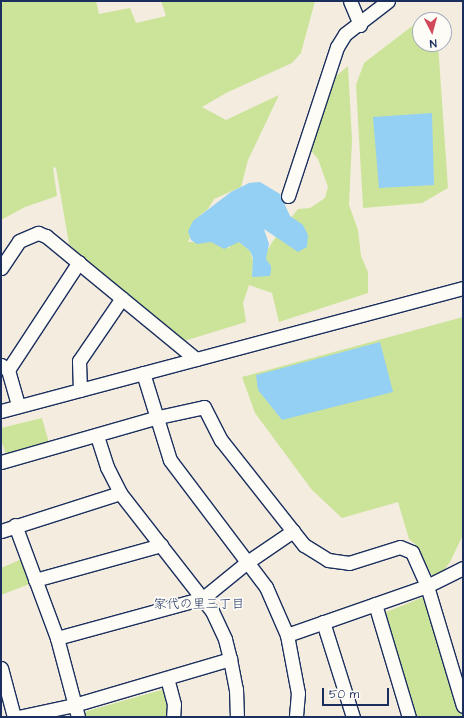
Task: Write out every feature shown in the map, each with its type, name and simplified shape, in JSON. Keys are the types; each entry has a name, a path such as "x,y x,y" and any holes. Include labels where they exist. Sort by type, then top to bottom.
{"street":[{"path":"350,1 360,25"},
{"path":"288,196 337,47 345,34 360,25 388,1"},
{"path":"1,268 19,241 38,234 46,236 196,359"},
{"path":"18,406 4,367 79,262"},
{"path":"1,411 463,288"},
{"path":"80,390 79,361 122,298"},
{"path":"143,373 154,418 170,460 246,563 266,587 287,635 298,693 296,717"},
{"path":"1,462 97,436 154,418 204,406 221,440 304,545 328,560 348,563 400,547 412,552 427,586 463,706"},
{"path":"97,436 107,467 120,493 203,598 225,639 236,689 237,717"},
{"path":"1,531 15,525 120,493"},
{"path":"15,525 57,638 76,711"},
{"path":"57,638 203,598 246,563 293,531"},
{"path":"35,580 161,545"},
{"path":"287,635 427,586 463,568"},
{"path":"376,604 409,717"},
{"path":"323,622 352,717"},
{"path":"18,717 76,711 167,678 230,659"},
{"path":"1,668 14,717"},
{"path":"167,678 174,704 173,717"}],"green space":[{"path":"4,1 96,1 99,14 130,8 136,23 166,16 161,1 315,1 301,53 292,63 226,93 202,107 226,120 279,95 248,160 241,187 214,199 208,209 199,216 188,242 211,242 229,248 232,243 239,242 250,251 253,261 252,276 273,241 298,209 310,208 325,198 328,187 318,159 309,148 324,86 348,66 352,140 349,205 358,230 361,256 368,272 368,293 279,322 272,293 249,285 243,303 246,322 184,341 79,262 82,257 69,244 56,168 53,167 57,196 25,207 1,220 1,5"},
{"path":"412,26 412,52 439,52 448,188 422,203 363,208 356,85 364,63"},
{"path":"463,317 463,535 450,562 443,572 433,577 415,544 409,539 398,502 342,518 312,490 255,413 242,377"},
{"path":"42,418 49,443 6,454 1,440 1,428"},
{"path":"22,559 32,583 1,595 1,568"},
{"path":"426,596 463,709 463,717 409,717 379,615"},
{"path":"168,688 172,717 78,717 77,714"}],"water":[{"path":"432,113 434,185 379,188 373,117"},
{"path":"260,182 280,194 290,216 303,225 308,235 307,247 298,252 264,229 269,244 266,259 271,266 270,276 252,277 253,258 250,251 239,242 224,249 211,242 197,244 191,240 188,231 193,221 231,192 249,183"},
{"path":"380,342 393,392 282,420 258,390 256,375"}],"district":[{"name":"家代の里三丁目","path":"199,604"}]}
